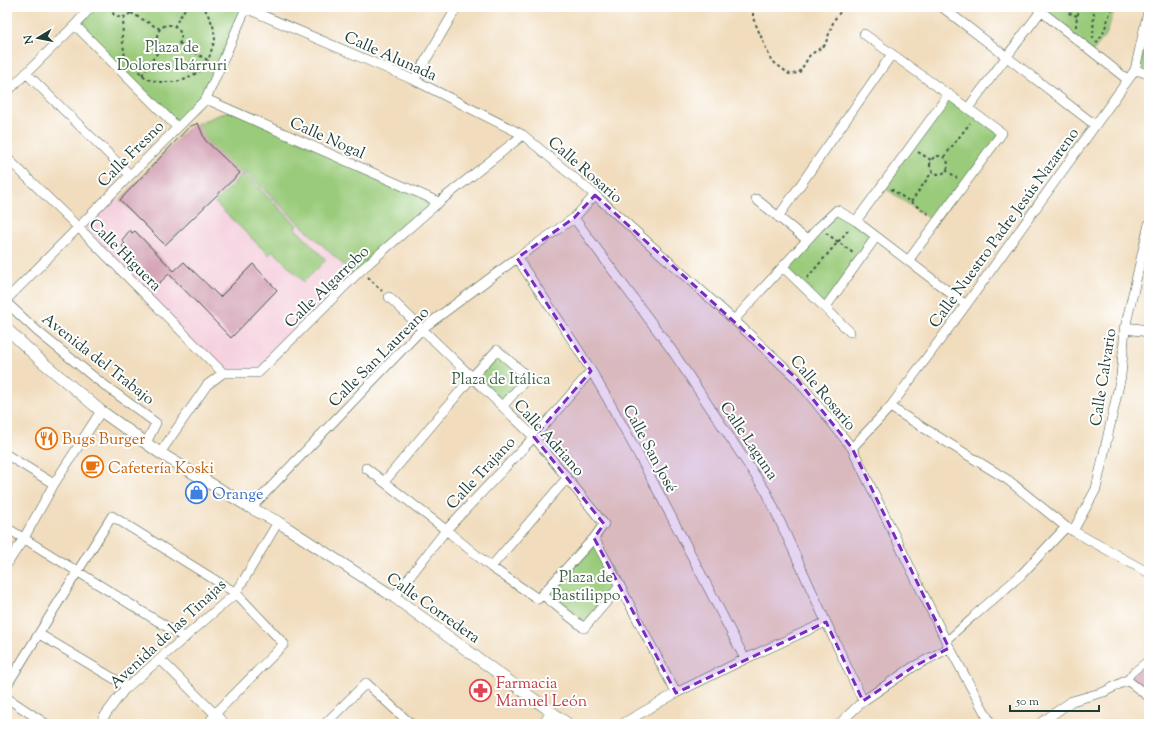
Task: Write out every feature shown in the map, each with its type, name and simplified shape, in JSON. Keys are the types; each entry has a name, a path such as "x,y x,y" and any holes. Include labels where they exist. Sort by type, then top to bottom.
{"street":[{"path":"7,92 75,25 91,7"},
{"name":"Calle Alunada","path":"245,7 414,80 524,135"},
{"name":"Calle Fresno","path":"7,298 206,99 245,7"},
{"path":"414,80 457,7"},
{"path":"942,7 1095,125"},
{"name":"Calle Nuestro Padre Jesús Nazareno","path":"852,448 890,407 966,305 1135,70 1149,7"},
{"path":"968,108 1040,8 1128,80"},
{"path":"75,25 177,127"},
{"path":"864,34 1002,133 908,261"},
{"path":"778,217 892,54"},
{"path":"1135,70 1149,74"},
{"path":"26,74 130,175"},
{"path":"856,221 948,94"},
{"name":"Calle Nogal","path":"206,99 439,202"},
{"name":"Calle Rosario","path":"524,135 595,195 796,378 852,448 948,644 991,724"},
{"name":"Calle Algarrobo","path":"223,373 258,373 361,270 439,202 524,135"},
{"name":"Calle Higuera","path":"7,158 223,373"},
{"name":"Calle San Laureano","path":"251,508 422,330 517,258 574,218 595,195"},
{"path":"756,199 807,240"},
{"path":"734,320 819,227 837,210 856,221 966,305"},
{"name":"Calle Laguna","path":"574,218 671,349 767,493 863,701"},
{"name":"Calle Calvario","path":"975,615 1021,575 1070,529 1096,489 1121,376 1125,328 1149,224"},
{"path":"824,308 876,237"},
{"name":"Calle San José","path":"517,258 591,371 632,443 745,659"},
{"path":"783,267 850,332"},
{"name":"Calle Adriano","path":"389,297 534,437 604,524 594,538"},
{"name":"Avenida del Trabajo","path":"7,303 37,331 95,378 156,423 146,443"},
{"path":"1125,328 1149,331"},
{"path":"7,330 101,411 160,453 251,508 278,522"},
{"path":"384,482 472,377 498,350 528,377 503,406"},
{"name":"Calle Trajano","path":"394,597 446,530 534,437 591,371"},
{"path":"160,453 207,385 223,373"},
{"path":"890,407 1008,480 1070,529 1149,573"},
{"path":"7,564 24,538 54,484 101,411"},
{"path":"7,454 54,484"},
{"path":"366,468 491,567 538,599 594,538 676,693"},
{"path":"491,567 567,478"},
{"path":"7,685 112,516 236,593 284,644 215,714 208,724"},
{"name":"Avenida de las Tinajas","path":"101,724 103,718 124,690 236,593 278,522"},
{"name":"Calle Corredera","path":"278,522 394,597 568,724"},
{"path":"7,528 185,638"},
{"path":"542,595 584,628 620,586"},
{"path":"839,724 863,701 948,644 975,615"},
{"path":"622,724 676,693 745,659 826,622"},
{"path":"39,634 128,687"},
{"path":"160,659 225,724"},
{"path":"1039,724 1072,701 1104,692 1127,680 1132,673 1149,659"},
{"path":"1127,680 1149,697"},
{"path":"326,724 366,683 411,724"},
{"path":"7,698 46,724"},
{"path":"542,724 552,712"}],"path":[{"path":"110,7 114,15 117,17 124,17 130,13 132,7"},
{"path":"174,27 186,7"},
{"path":"124,17 122,37 125,57 147,79 160,82 175,82 187,79 197,73 208,61 215,39 212,25 202,7"},
{"path":"753,7 753,18 771,60 789,74 799,73 810,55 825,45 834,20 844,7"},
{"path":"1067,7 1070,13 1077,16"},
{"path":"1075,38 1077,16 1081,7"},
{"path":"1094,7 1093,47 1103,34 1112,7"},
{"path":"130,13 160,29"},
{"path":"167,26 174,27 180,35 179,43 169,49 162,46 157,40 157,36 160,29 167,26"},
{"path":"179,43 220,68"},
{"path":"135,85 162,46"},
{"path":"944,157 976,114"},
{"path":"910,147 931,160"},
{"path":"935,156 944,157 948,162 946,170 941,174 933,172 930,166 931,160 935,156"},
{"path":"911,202 933,172"},
{"path":"884,184 938,221"},
{"path":"801,284 856,221"},
{"path":"819,227 860,259"},
{"path":"361,270 389,297"}],"highlighted area":[{"path":"595,195 796,378 852,448 949,648 913,667 863,701 826,622 676,693 594,538 604,524 534,437 591,371 517,258 574,218"}],"shaded area":[{"path":"243,170 355,276 258,373 223,373 78,227 112,193 165,244"}],"green space":[{"name":"Plaza de Dolores Ibárruri","path":"91,7 243,7 206,99 177,127 75,25"},
{"path":"1044,7 1115,7 1106,35 1092,52"},
{"path":"1144,31 1149,39 1149,74 1135,70"},
{"path":"949,94 1002,133 936,223 882,186"},
{"path":"231,110 439,202 355,276 243,170 165,245 120,200 189,127"},
{"path":"243,173 297,225 295,228 326,260 304,282 273,251 269,255 215,203"},
{"path":"837,210 876,237 825,308 783,267"},
{"name":"Plaza de Itálica","path":"497,350 528,377 503,406 472,377"},
{"name":"Plaza de Bastilippo","path":"594,538 620,586 584,628 543,595"},
{"path":"7,718 44,724 7,724"}],"building":[{"path":"198,123 205,140 240,173 165,245 120,200 189,127"},
{"path":"130,230 132,233 135,231 174,271 184,262 220,297 253,264 277,290 231,338 169,274 158,284 122,246 125,244 122,240"},
{"path":"1149,659 1149,697 1127,680"}],"place":[{"name":"Bugs Burger","path":"46,438"},
{"name":"Cafetería Koski","path":"92,467"},
{"name":"Orange","path":"197,493"},
{"name":"Farmacia Manuel León","path":"481,691"}]}
